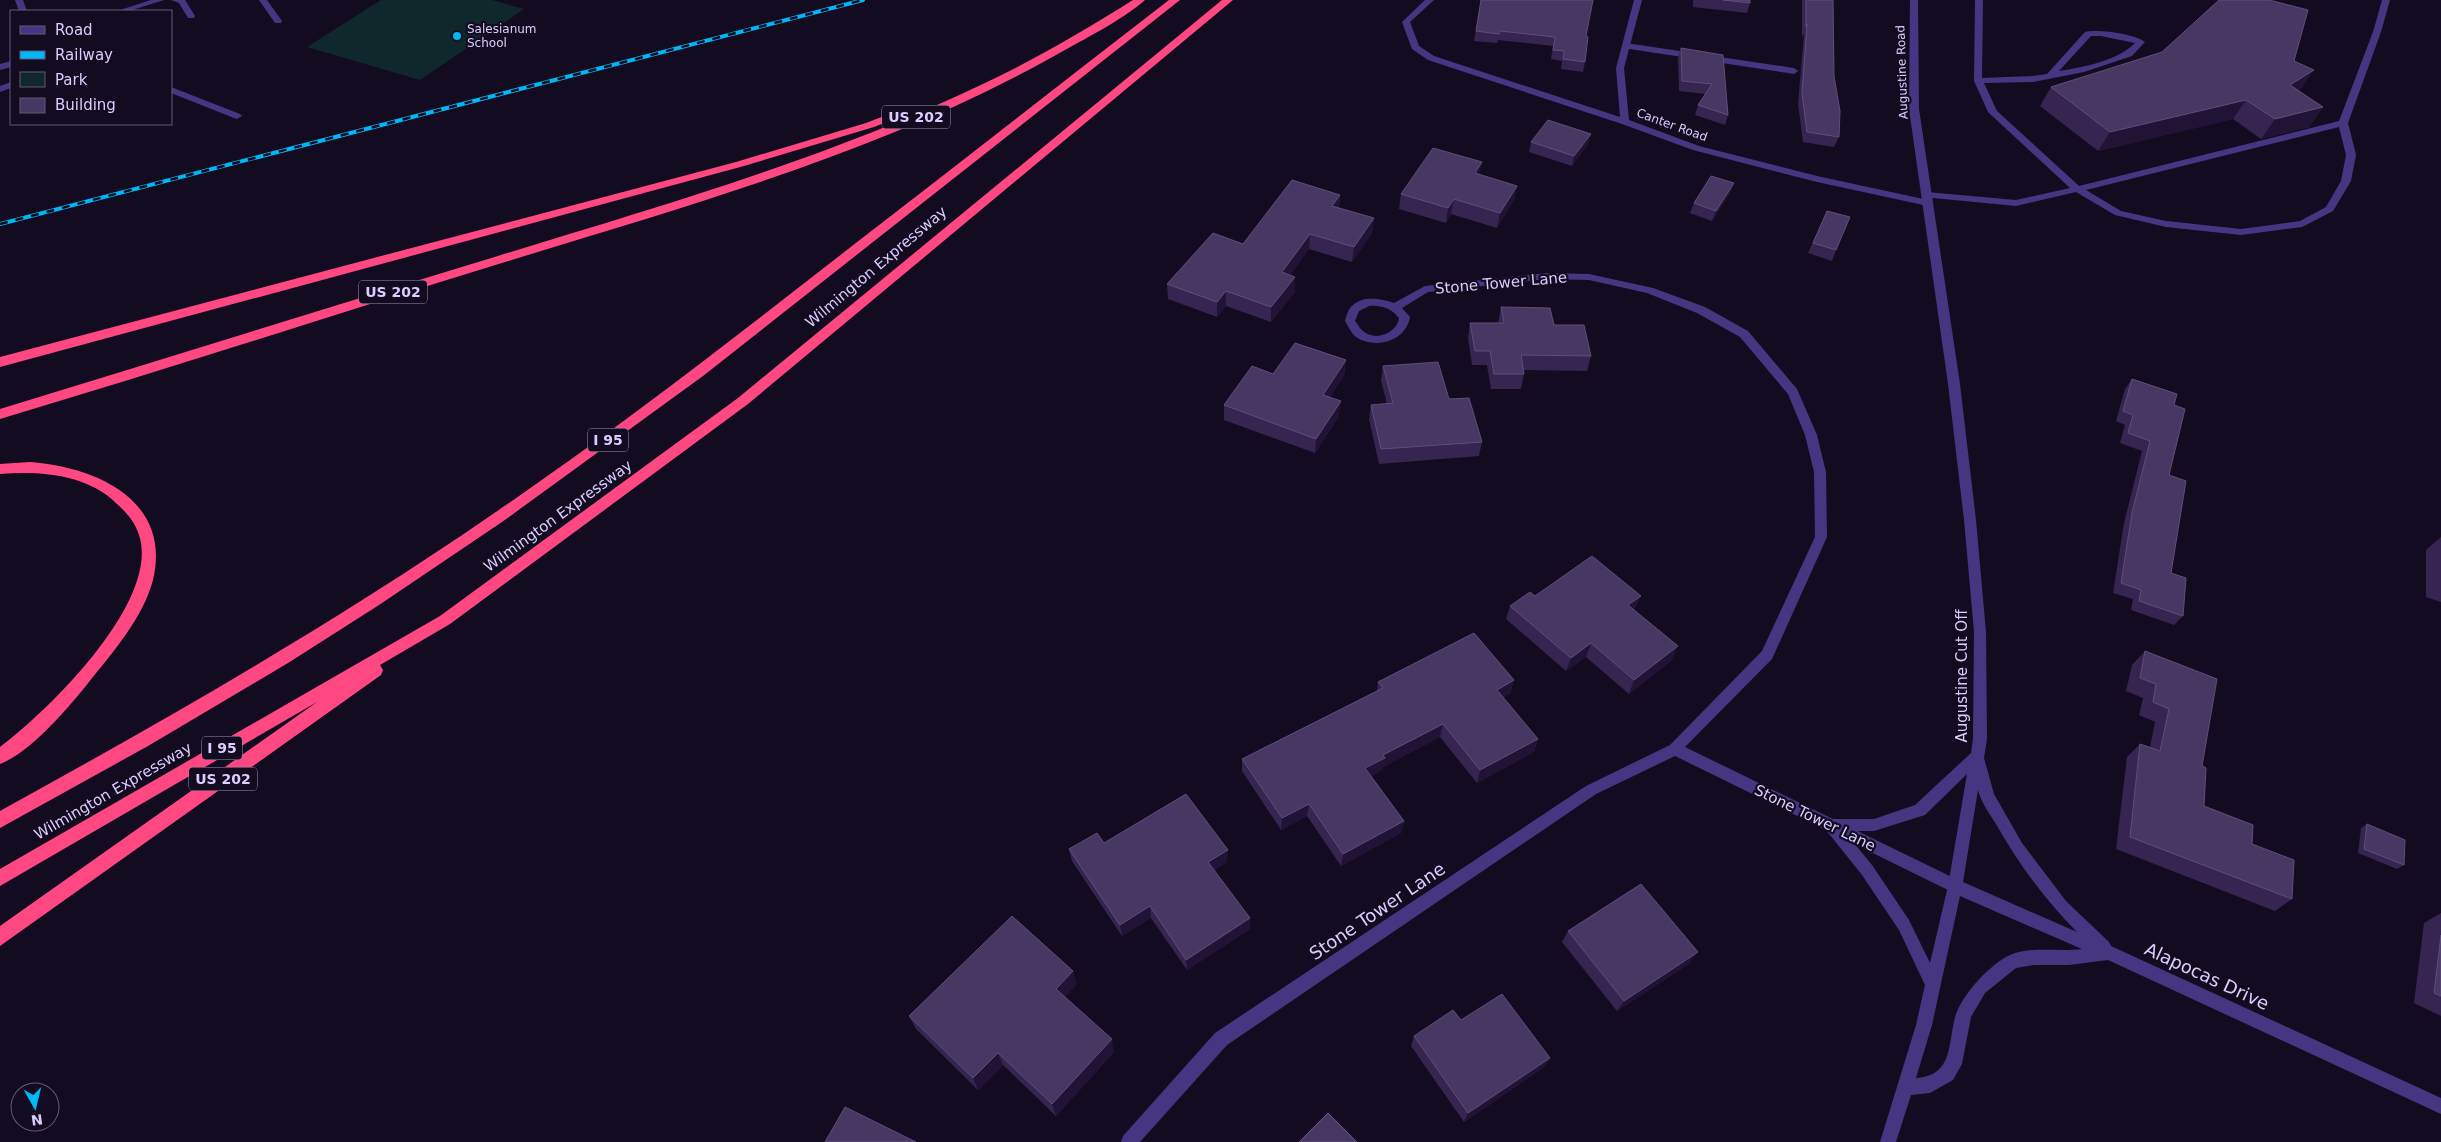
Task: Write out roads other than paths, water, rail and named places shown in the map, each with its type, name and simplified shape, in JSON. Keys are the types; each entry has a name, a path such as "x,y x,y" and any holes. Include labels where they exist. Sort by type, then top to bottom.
{"highway":[{"name":"US 202","path":"0,414 662,209 785,169 930,112 987,87 1044,57 1140,0"},
{"name":"Wilmington Expressway","path":"0,820 243,682 373,601 505,514 619,433 706,367 1175,0"},
{"name":"Wilmington Expressway","path":"0,878 445,620 743,401 1228,0"},
{"path":"0,362 809,144 870,125 1044,57"},
{"path":"0,469 44,469 85,476 107,488 131,505 144,527 148,553 147,577 137,605 114,641 40,726 0,757"},
{"name":"US 202","path":"0,937 445,620"}],"street":[{"path":"125,10 160,0"},
{"path":"175,0 182,2 191,16"},
{"path":"263,0 278,21"},
{"name":"Canter Road","path":"1430,0 1406,22 1415,47 1431,58 1625,122 1696,148 1816,179 1927,199 2016,204 2343,123"},
{"path":"1625,122 1620,68 1638,0"},
{"name":"Augustine Road","path":"1914,0 1914,109 1927,199"},
{"path":"1979,0 1978,81 1993,112 2077,189 2118,213 2166,224 2241,232 2302,224 2330,209 2346,181 2350,155 2343,123 2377,32 2386,0"},
{"path":"1978,81 2033,79 2050,76 2081,70 2129,54 2141,42 2102,33 2088,34 2050,76"},
{"path":"1626,46 1794,71"},
{"path":"172,90 238,116"},
{"name":"Augustine Cut Off","path":"1888,1142 1924,1025 1955,886 1980,740 1980,632 1971,530 1954,384 1927,199"},
{"name":"Stone Tower Lane","path":"1129,1142 1221,1039 1591,790 1675,749 1767,655 1821,537 1820,472 1811,435 1793,392 1744,334 1701,310 1649,290 1589,277 1547,276 1425,289 1396,308"},
{"path":"1379,302 1396,308 1402,313 1405,325 1400,333 1393,337 1368,338 1353,327 1350,321 1355,309 1368,303 1379,302"},
{"name":"Stone Tower Lane","path":"1675,749 1955,886"},
{"path":"1829,825 1874,825 1920,810 1978,755"},
{"path":"1978,755 1987,796 2017,848 2062,906 2109,953"},
{"path":"1829,825 1867,870 1904,925 1933,985"},
{"name":"Alapocas Drive","path":"1955,886 2109,953 2441,1106"},
{"path":"1904,1087 1930,1085 1947,1074 1954,1064 1964,1015 1980,988 2013,961 2034,958 2069,958 2109,953"}],"railway":[{"path":"0,224 863,0"}],"place":[{"name":"Salesianum School","path":"457,36"}]}
